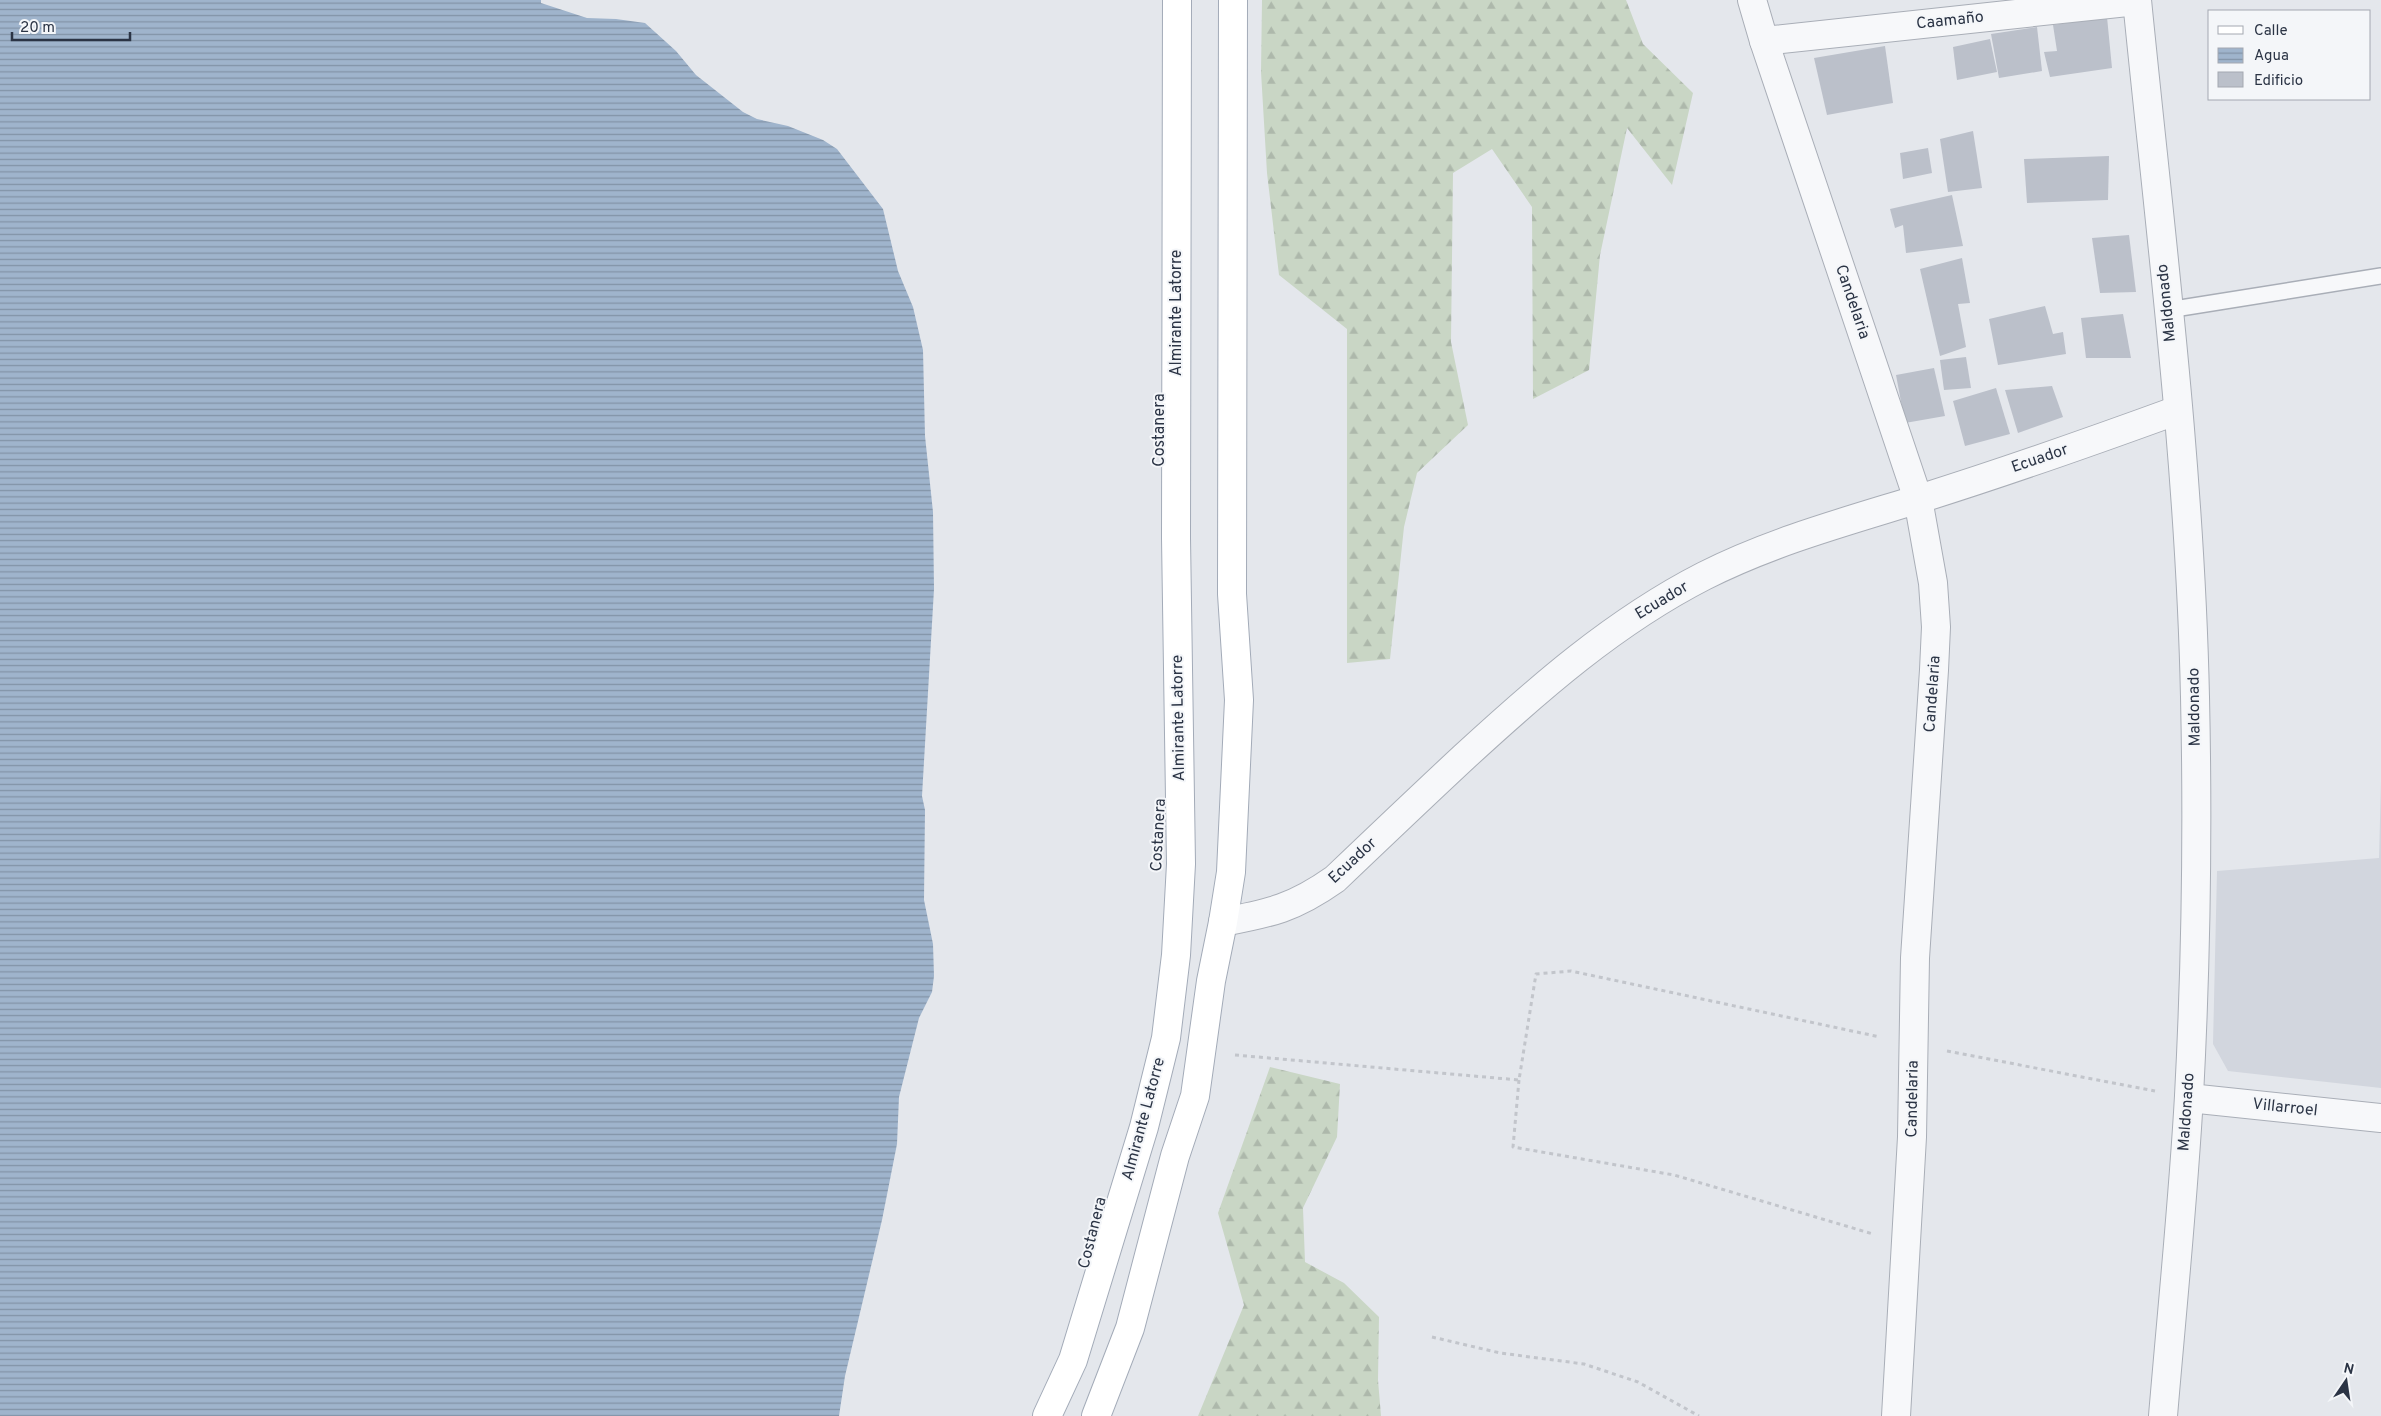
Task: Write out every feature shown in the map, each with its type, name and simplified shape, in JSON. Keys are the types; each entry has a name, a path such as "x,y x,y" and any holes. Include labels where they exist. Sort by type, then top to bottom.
{"main road":[{"name":"Almirante Latorre","path":"1047,1416 1073,1360 1144,1127 1166,1038 1176,956 1181,864 1176,538 1177,0"},
{"path":"1096,1416 1130,1328 1175,1156 1194,1096 1211,981 1231,872 1239,700 1232,594 1233,0"}],"street":[{"name":"Candelaria","path":"1752,0 1764,41 1918,499 1933,582 1936,627 1915,958 1907,1244 1896,1416"},
{"name":"Caamaño","path":"1764,41 2137,1"},
{"name":"Maldonado","path":"2137,1 2178,410 2192,595 2196,731 2195,946 2189,1098 2163,1416"},
{"name":"Ecuador","path":"1223,922 1268,913 1294,905 1335,879 1522,703 1583,653 1669,595 1742,558 1800,536 2049,457 2178,410"},
{"name":"Villarroel","path":"2189,1098 2381,1118"}],"lane":[{"path":"2168,310 2381,276"}],"path":[{"path":"1907,1244 1674,1175 1514,1147 1519,1080 1536,974 1571,971 1914,1044 2189,1098"},
{"path":"1202,1052 1519,1080"},
{"path":"1432,1337 1500,1353 1584,1364 1638,1382 1699,1416"}],"shaded area":[{"path":"2381,781 2381,1088 2228,1071 2213,1044 2217,871 2379,858"}],"green space":[{"path":"1262,0 1626,0 1643,44 1693,93 1672,185 1627,128 1600,255 1589,370 1533,399 1532,207 1492,149 1453,173 1451,342 1468,425 1417,473 1404,527 1390,659 1347,663 1347,329 1279,275 1267,173 1261,72"},
{"path":"1270,1067 1340,1084 1337,1137 1303,1208 1305,1262 1344,1283 1379,1317 1378,1380 1381,1416 1198,1416 1244,1305 1218,1213"}],"water":[{"path":"0,0 541,0 541,3 587,18 645,23 676,51 696,75 743,112 757,119 788,126 823,140 837,149 883,209 898,271 913,307 923,350 925,436 933,512 934,589 922,796 925,810 924,900 933,944 934,976 932,992 919,1018 899,1097 897,1144 882,1220 845,1376 839,1416 0,1416"}],"building":[{"path":"2107,17 2112,68 2050,77 2044,52 2057,51 2053,25"},
{"path":"2037,27 2042,71 1999,78 1991,34"},
{"path":"1990,39 1997,72 1957,80 1953,47"},
{"path":"1885,46 1893,103 1827,115 1814,58"},
{"path":"1973,131 1982,188 1948,192 1940,139"},
{"path":"1928,148 1932,173 1903,179 1900,153"},
{"path":"2109,156 2108,200 2027,203 2024,159"},
{"path":"1952,195 1963,246 1906,253 1903,225 1895,228 1890,209"},
{"path":"2129,235 2136,292 2100,293 2092,238"},
{"path":"1962,258 1970,303 1958,304 1966,347 1940,356 1920,269"},
{"path":"2045,306 2053,334 2063,332 2066,354 1998,365 1989,319"},
{"path":"2123,314 2131,358 2086,358 2081,318"},
{"path":"1966,357 1971,388 1944,390 1940,360"},
{"path":"1934,368 1945,416 1905,423 1896,375"},
{"path":"2052,386 2063,417 2018,433 2005,390"},
{"path":"1996,388 2010,434 1965,446 1953,401"}]}
